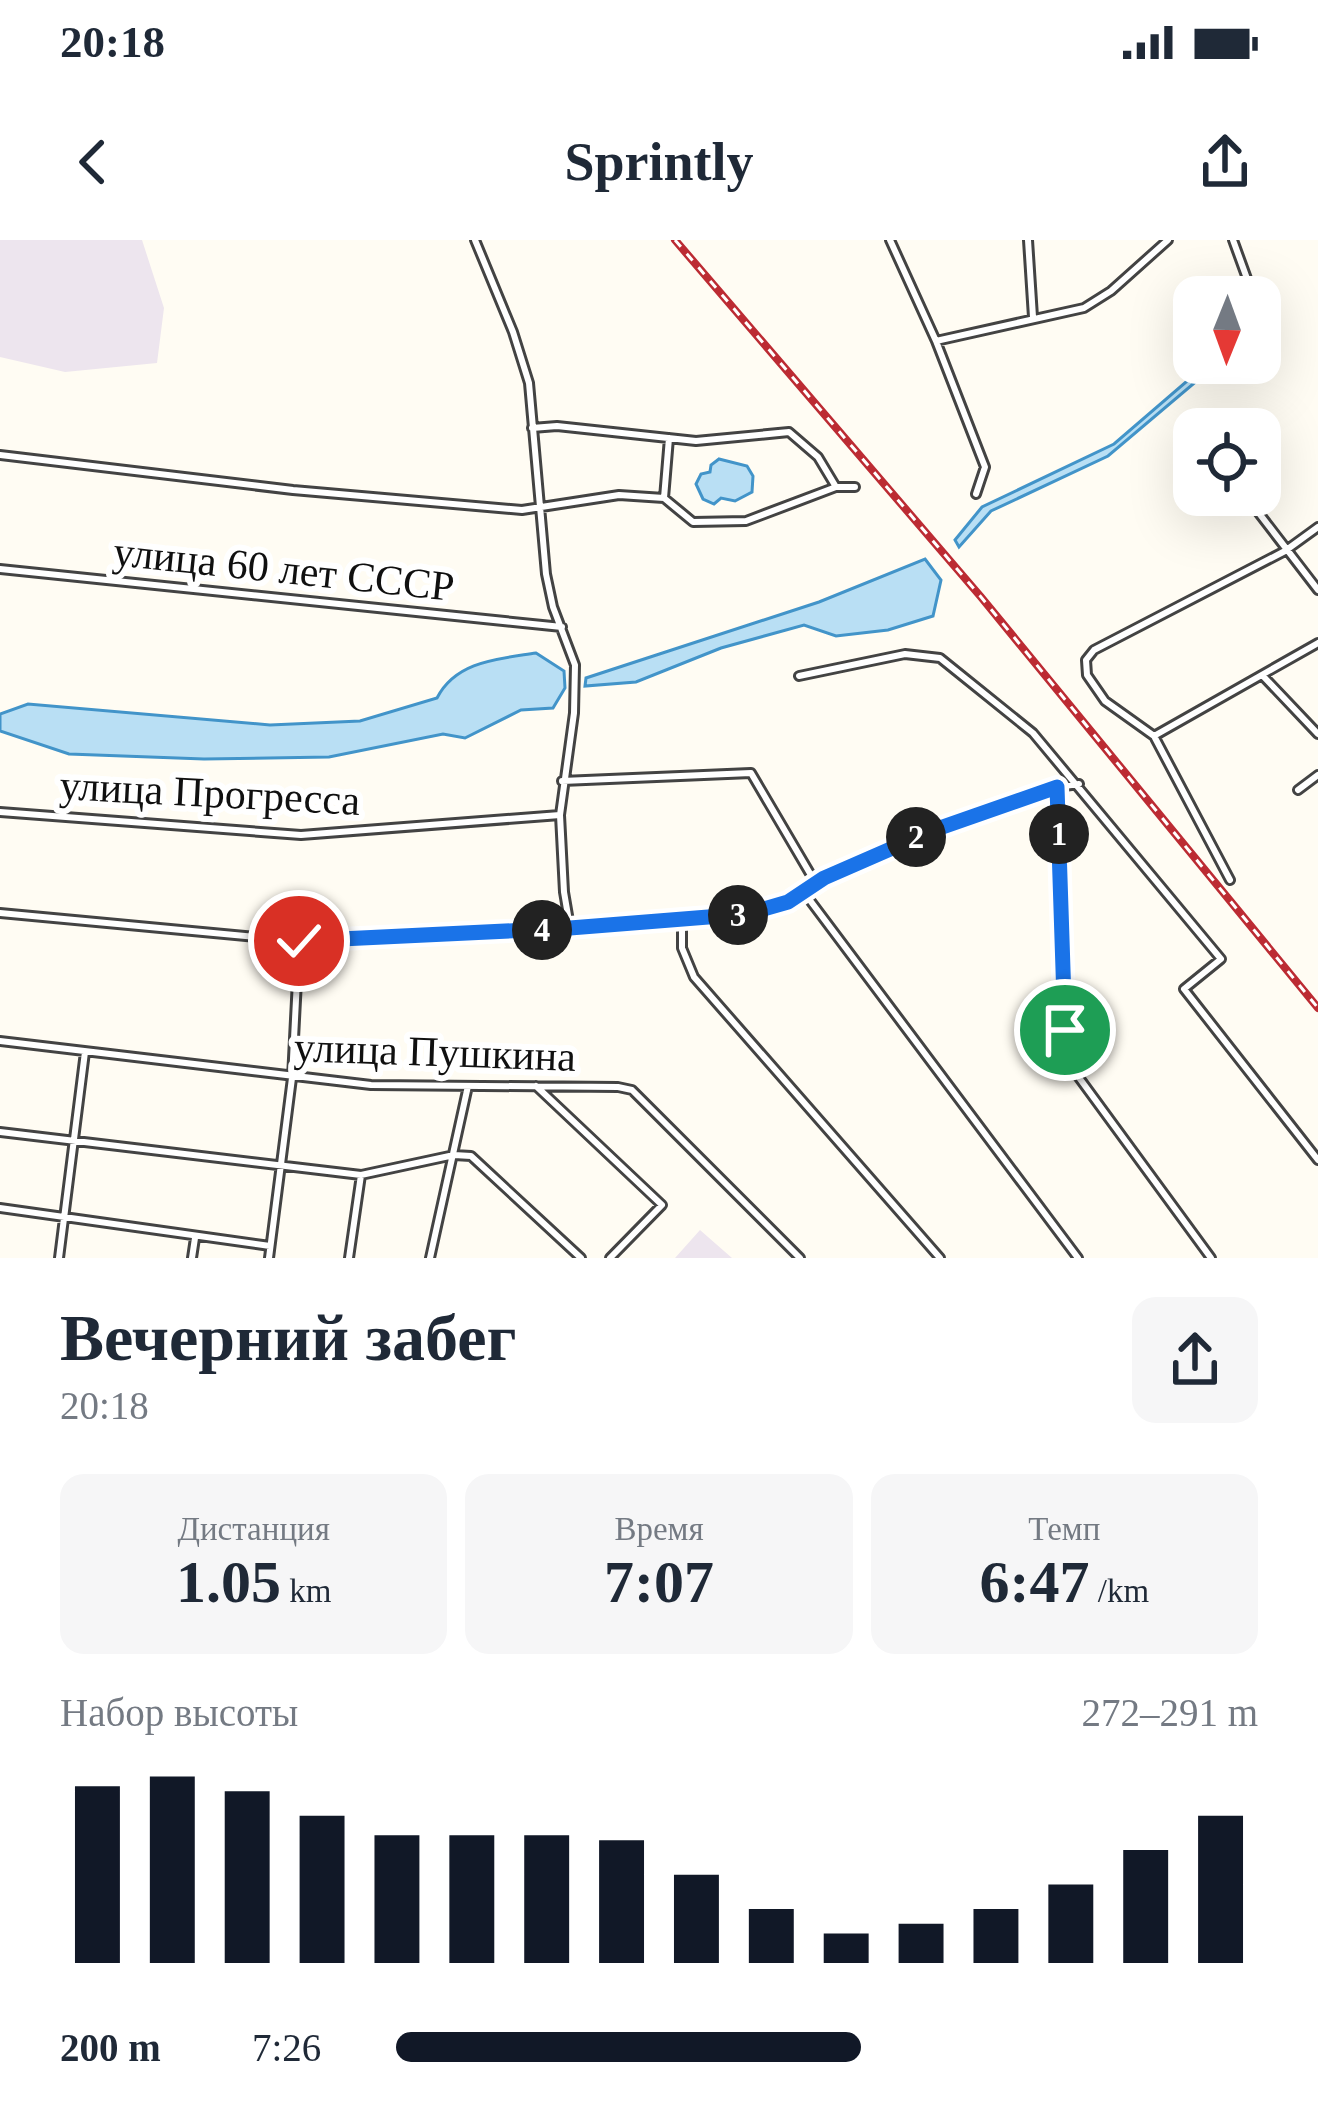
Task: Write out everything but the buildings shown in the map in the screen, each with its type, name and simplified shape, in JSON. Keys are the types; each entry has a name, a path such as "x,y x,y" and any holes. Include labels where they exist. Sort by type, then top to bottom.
{"street":[{"path":"475,240 529,383 546,574 577,684 560,815 570,928"},
{"path":"890,240 985,467 976,494"},
{"path":"1028,240 1033,317"},
{"path":"936,341 1084,308 1168,240"},
{"path":"1233,240 1246,276"},
{"path":"532,428 557,426 696,441 789,432 818,457 836,488"},
{"path":"664,498 669,438"},
{"path":"0,455 293,490 538,509 619,495 664,498 693,522 746,521 836,488 855,487"},
{"path":"1260,516 1318,590"},
{"path":"1231,880 1154,736 1106,701 1087,675 1086,661 1094,650 1285,551 1318,527"},
{"name":"улица 60 лет СССР","path":"0,569 562,627"},
{"path":"1154,736 1318,643"},
{"path":"799,676 905,654 940,658 1033,734 1221,959 1184,989 1318,1160"},
{"path":"1262,675 1318,734"},
{"path":"562,781 751,772 814,883"},
{"path":"1298,790 1318,775"},
{"path":"0,914 299,941 746,914 788,902 814,883 934,830 1057,787 1079,784"},
{"path":"1057,787 1065,1030 1061,1053 1211,1258"},
{"name":"улица Прогресса","path":"0,812 301,835 560,815"},
{"path":"803,891 1078,1258"},
{"path":"682,921 682,948 694,977 940,1258"},
{"path":"269,1258 292,1078 299,941"},
{"name":"улица Пушкина","path":"0,1041 371,1085 632,1090 800,1258"},
{"path":"58,1258 85,1052"},
{"path":"430,1258 468,1086"},
{"path":"536,1086 662,1205 610,1258"},
{"path":"0,1132 361,1175 454,1155 471,1156 581,1258"},
{"path":"349,1258 361,1175"},
{"path":"0,1208 270,1246"},
{"path":"193,1258 195,1236"}],"shaded area":[{"path":"0,240 142,240 164,308 157,363 65,372 0,357"},
{"path":"700,1230 732,1258 675,1258"}],"water":[{"path":"1184,384 1193,384 1108,456 991,511 959,547 955,540 982,507 1114,444"},
{"path":"719,459 747,466 753,476 752,492 735,501 721,498 714,504 703,499 696,484"},
{"path":"925,559 941,580 933,616 888,630 836,636 804,625 721,648 636,682 585,686 586,678 819,602"},
{"path":"536,653 564,671 565,688 553,708 521,710 465,738 443,734 329,757 204,759 69,754 0,731 0,714 28,704 270,725 360,721 437,698 455,676 479,664"}],"railway":[{"path":"675,240 981,597 1318,1008"}],"route":[{"path":"299,941 746,914 788,902 824,878 934,830 1057,787 1065,1030"}]}
